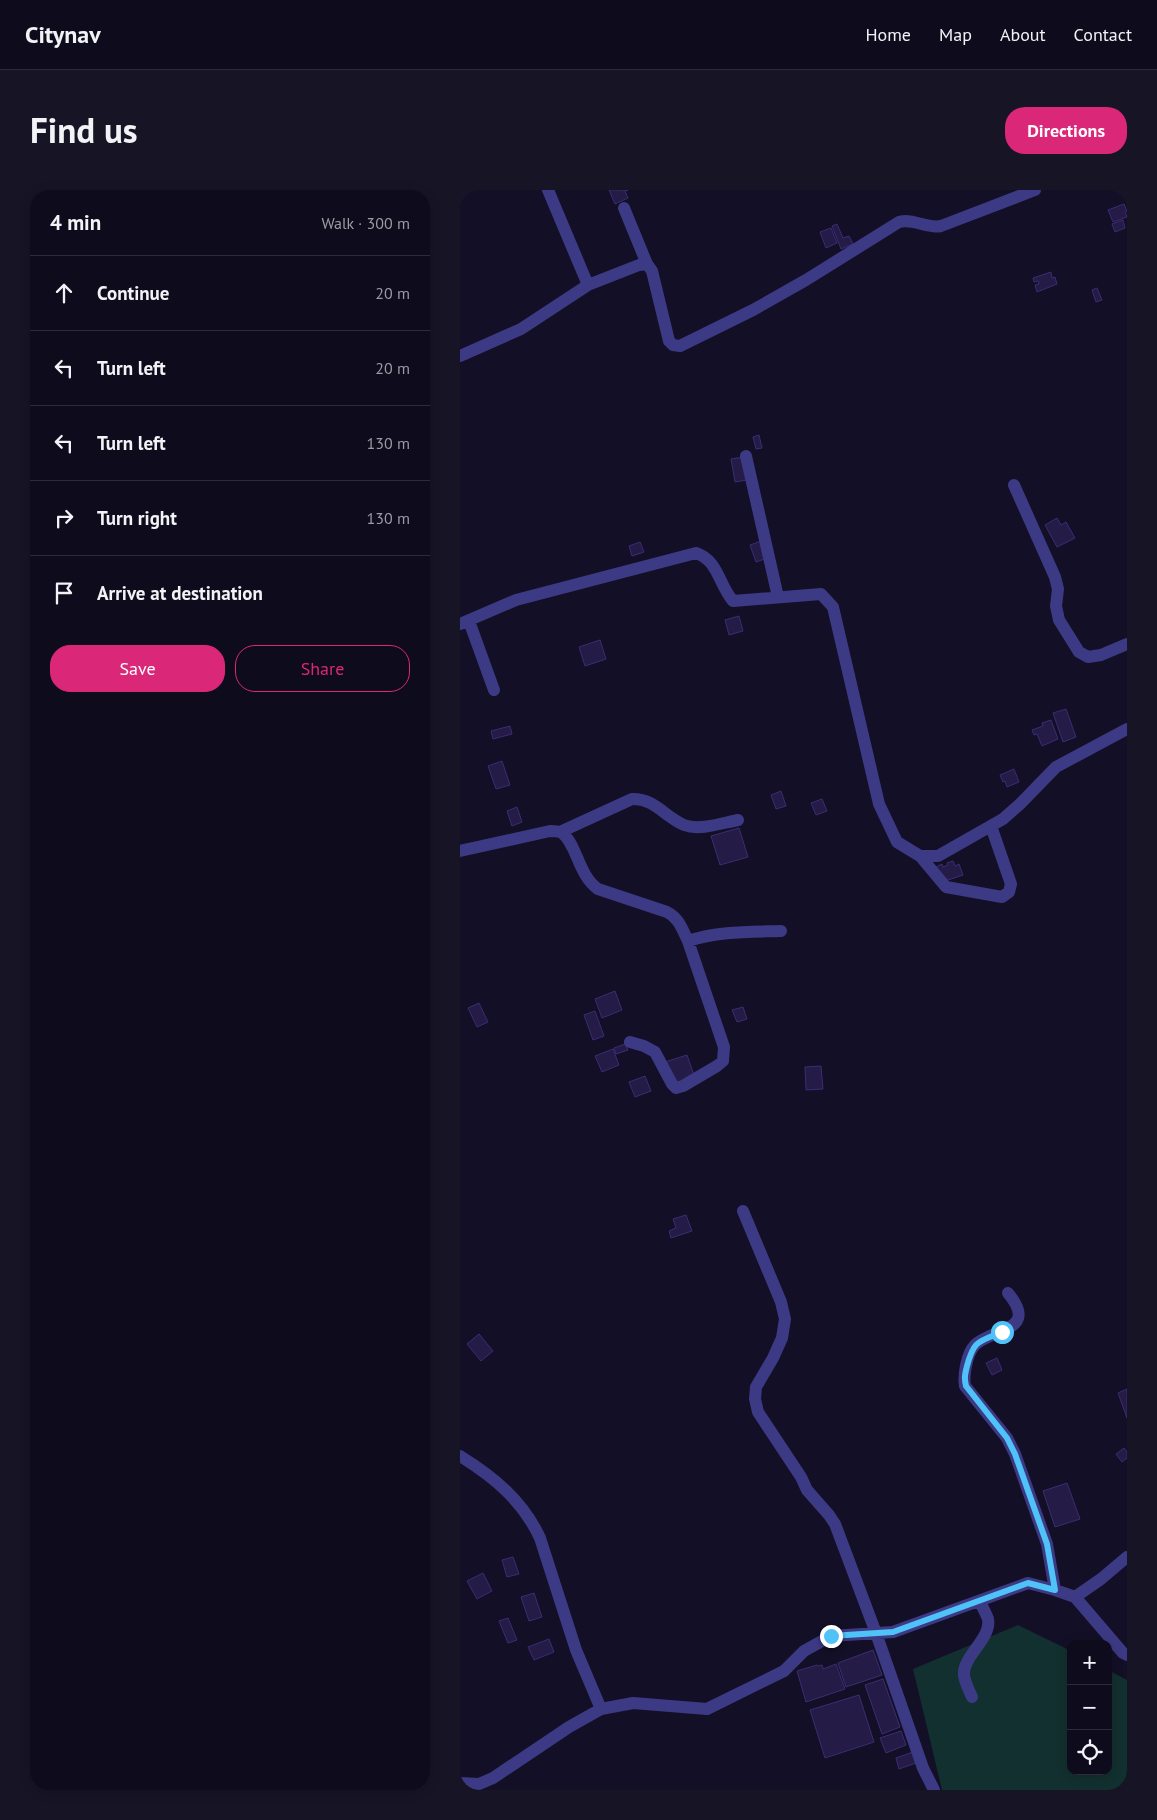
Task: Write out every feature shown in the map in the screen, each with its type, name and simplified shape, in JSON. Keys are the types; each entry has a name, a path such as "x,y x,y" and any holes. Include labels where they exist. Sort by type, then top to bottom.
{"street":[{"path":"548,190 588,284"},
{"path":"624,208 647,264 652,271 669,341 673,346 680,346 752,310 806,280 899,222 906,220 926,226 941,226 1035,190"},
{"path":"460,356 521,329 588,284 639,264 647,264"},
{"path":"746,456 778,597"},
{"path":"1014,486 1055,577 1058,589 1056,606 1059,620 1079,652 1088,657 1101,655 1127,644"},
{"path":"494,690 464,622 516,600 696,553 704,556 711,562 733,601 821,594 833,606 879,804 897,842 920,856 938,880 946,887 1002,896 1010,892 1011,884 991,826"},
{"path":"920,856 938,856 1003,819 1056,767 1127,729"},
{"path":"560,832 632,799 650,802 683,824 695,827 738,820"},
{"path":"460,851 550,830 560,832 567,838 591,884 598,889 674,916 681,925 688,941 724,1047 722,1061 717,1066 676,1088 654,1052 644,1046 630,1042"},
{"path":"688,941 704,935 718,933 781,931"},
{"path":"743,1211 781,1302 785,1319 782,1338 774,1358 756,1386 755,1399 758,1412 801,1477 807,1490 829,1514 835,1524 924,1768 934,1790"},
{"path":"1008,1293 1017,1304 1019,1310 1017,1319 1012,1326 975,1345 964,1379 966,1386 1007,1438 1015,1454 1047,1544 1055,1590"},
{"path":"460,1456 485,1471 506,1490 532,1520 540,1538 582,1668 601,1709"},
{"path":"1075,1597 1101,1579 1127,1557"},
{"path":"460,1783 479,1784 493,1778 569,1727 601,1709 633,1703 707,1709 784,1671 804,1651 831,1636 893,1632 1028,1583 1075,1597 1123,1653 1127,1655"},
{"path":"972,1697 964,1674 965,1667 986,1632 988,1624 988,1619 980,1601"}],"green space":[{"path":"1018,1625 1067,1649 1067,1775 1112,1775 1112,1672 1127,1680 1127,1790 942,1790 913,1669"}],"building":[{"path":"609,190 628,190 625,191 628,198 615,204"},
{"path":"1124,204 1127,217 1113,222 1108,210"},
{"path":"1123,220 1125,228 1115,232 1112,224"},
{"path":"837,224 843,238 849,236 853,244 841,249 832,226"},
{"path":"831,228 837,243 826,248 820,232"},
{"path":"1051,272 1052,278 1055,277 1057,284 1037,292 1035,285 1039,284 1038,281 1034,282 1033,278"},
{"path":"1097,288 1102,300 1096,302 1092,290"},
{"path":"759,435 762,448 756,449 753,437"},
{"path":"744,457 747,480 735,482 731,459"},
{"path":"1057,518 1061,525 1066,522 1075,538 1057,547 1045,525"},
{"path":"761,541 767,558 756,562 750,545"},
{"path":"640,542 644,552 632,556 629,546"},
{"path":"739,616 743,631 729,635 725,620"},
{"path":"600,640 606,659 585,666 579,647"},
{"path":"1066,709 1076,737 1063,742 1053,713"},
{"path":"1051,720 1058,739 1042,746 1037,734 1034,735 1032,730 1043,726 1042,723"},
{"path":"510,726 512,734 493,739 491,731"},
{"path":"502,761 510,785 496,789 488,766"},
{"path":"1014,769 1019,782 1007,787 1000,775"},
{"path":"781,791 786,806 776,809 771,795"},
{"path":"822,799 827,811 816,815 811,803"},
{"path":"517,807 522,822 512,826 507,811"},
{"path":"739,828 748,857 720,865 711,836"},
{"path":"953,861 955,866 959,864 963,875 945,881 936,867 942,864 943,867"},
{"path":"615,991 622,1010 602,1018 595,999"},
{"path":"479,1003 488,1022 477,1027 468,1008"},
{"path":"743,1007 747,1019 737,1022 732,1010"},
{"path":"595,1011 604,1036 593,1040 584,1015"},
{"path":"625,1044 628,1050 616,1054 614,1048"},
{"path":"613,1049 619,1065 602,1072 595,1056"},
{"path":"687,1055 695,1078 673,1083 665,1062"},
{"path":"821,1066 823,1089 806,1090 805,1067"},
{"path":"645,1076 651,1091 635,1097 629,1082"},
{"path":"686,1215 692,1231 671,1238 669,1231 676,1228 673,1219"},
{"path":"479,1334 493,1351 481,1361 467,1344"},
{"path":"997,1358 1002,1370 992,1375 986,1363"},
{"path":"1127,1389 1127,1418 1118,1393"},
{"path":"1124,1448 1127,1452 1127,1458 1122,1462 1116,1454"},
{"path":"1067,1483 1080,1519 1055,1527 1043,1491"},
{"path":"513,1557 519,1574 507,1577 502,1560"},
{"path":"483,1573 492,1591 477,1599 467,1581"},
{"path":"534,1593 542,1617 529,1621 521,1597"},
{"path":"508,1618 517,1640 508,1643 499,1621"},
{"path":"549,1639 554,1652 534,1660 528,1647"},
{"path":"873,1650 882,1675 846,1687 838,1663"},
{"path":"836,1664 845,1689 806,1702 797,1671 817,1665 822,1665 823,1669"},
{"path":"883,1679 900,1727 882,1734 865,1685"},
{"path":"859,1695 874,1742 825,1758 810,1710"},
{"path":"901,1731 906,1745 886,1753 880,1738"},
{"path":"913,1752 916,1763 899,1769 896,1758"}],"route":[{"path":"831,1636 893,1632 1028,1583 1055,1590 1047,1544 1015,1454 1007,1438 966,1386 964,1379 975,1345 1002,1332"}]}
